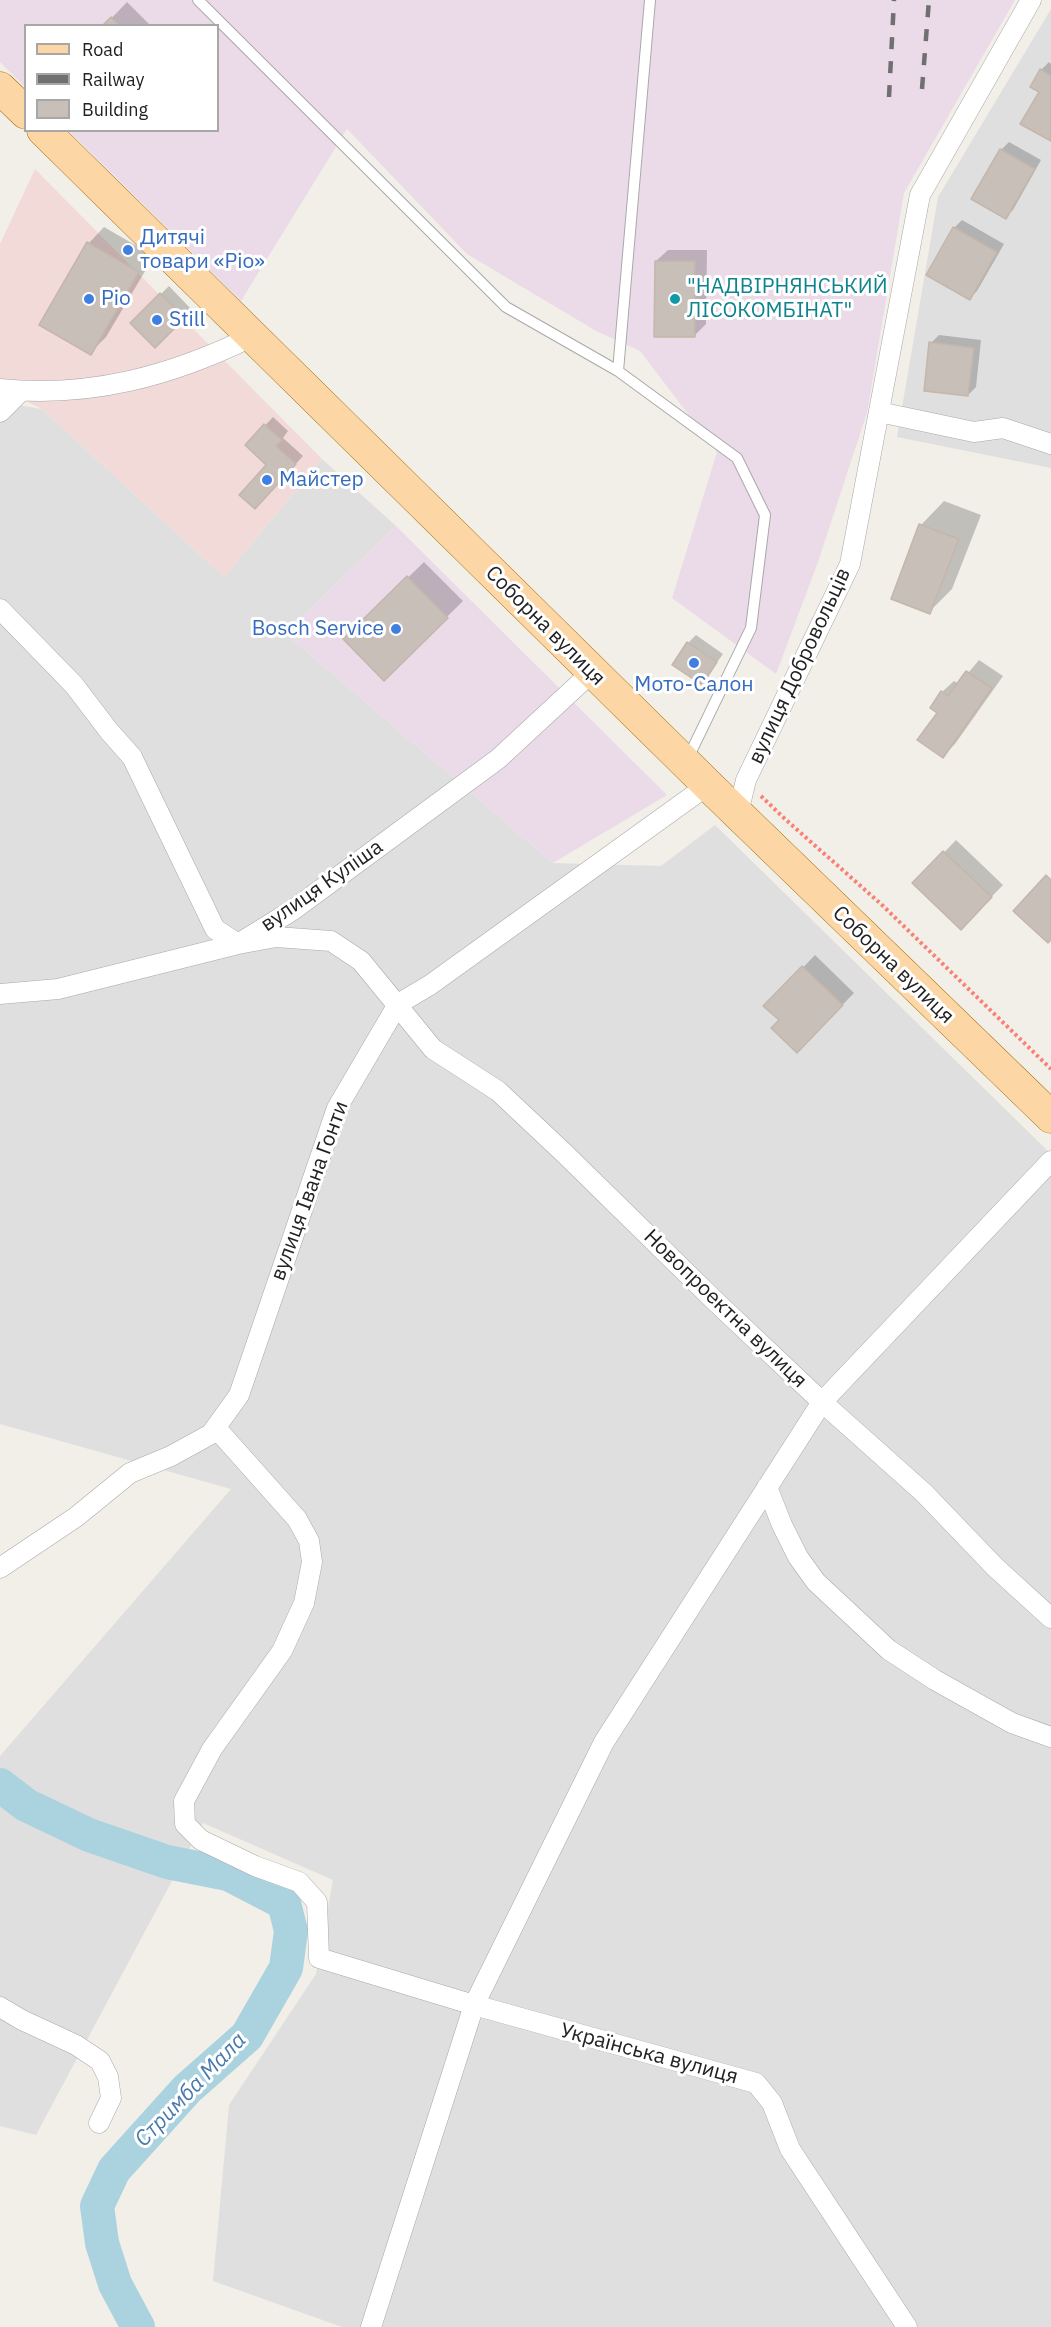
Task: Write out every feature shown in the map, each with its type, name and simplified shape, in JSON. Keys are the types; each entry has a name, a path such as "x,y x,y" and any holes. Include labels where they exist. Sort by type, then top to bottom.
{"main road":[{"path":"0,88 24,111"},
{"name":"Соборна вулиця","path":"45,132 592,672 1051,1117"}],"street":[{"name":"вулиця Добровольців","path":"738,813 746,780 850,564 920,195 1031,0"},
{"path":"0,389 21,391 99,388 160,375 251,337"},
{"path":"0,412 21,391"},
{"path":"879,412 974,432 1003,428 1051,444"},
{"path":"0,609 74,684 109,731 132,757 215,929 238,944"},
{"name":"вулиця Куліша","path":"0,994 58,989 238,944 293,910 498,759 592,672"},
{"name":"вулиця Івана Гонти","path":"0,1568 76,1517 130,1473 171,1456 211,1434 216,1428 239,1395 337,1108 398,1004 430,985 708,785"},
{"name":"Новопроектна вулиця","path":"238,944 276,937 331,941 361,961 433,1049 498,1091 822,1402 924,1493 994,1567 1051,1618"},
{"path":"371,2327 474,2005 604,1742 822,1402 1051,1161"},
{"name":"Українська вулиця","path":"216,1428 297,1519 309,1541 312,1562 304,1603 282,1651 212,1749 184,1802 185,1824 201,1840 255,1866 298,1882 317,1902 319,1958 474,2005 756,2084 772,2103 790,2149 907,2327"},
{"path":"767,1486 798,1557 816,1582 889,1650 935,1680 1012,1724 1051,1737"},
{"path":"0,2007 76,2045 100,2061 108,2077 111,2098 99,2123"}],"lane":[{"path":"198,0 506,308 618,371 737,458 765,515 751,628 686,763"},
{"path":"618,371 650,0"}],"path":[{"path":"746,780 785,819 881,904 1051,1069"}],"shaded area":[{"path":"0,0 1015,0 904,193 867,413 818,562 776,674 672,598 717,452 640,351 596,331 467,254 347,129 241,301 70,132 219,132 219,24 24,24 24,86 0,62"},
{"path":"1051,9 1051,468 897,437 938,197"},
{"path":"35,169 322,459 224,577 42,409 0,388 0,244"},
{"path":"0,402 42,409 224,577 322,459 396,526 285,633 553,863 661,866 715,825 1051,1154 1051,2327 342,2327 213,2281 229,2105 316,1974 333,1880 203,1823 36,2135 0,2126 0,1756 231,1489 0,1424"},
{"path":"396,526 667,795 553,863 285,633"}],"building":[{"path":"111,17 118,24 104,24"},
{"path":"1040,69 1051,76 1051,141 1020,124 1039,92 1030,87"},
{"path":"1000,149 1035,169 1006,219 971,199"},
{"path":"953,227 997,252 970,300 926,275"},
{"name":"Ріо","path":"87,242 139,272 91,355 39,325"},
{"name":"\"НАДВІРНЯНСЬКИЙ ЛІСОКОМБІНАТ\"","path":"655,261 695,261 695,337 654,337"},
{"name":"Still","path":"160,293 185,318 155,348 130,323"},
{"path":"929,342 974,348 968,396 924,391"},
{"name":"Майстер","path":"264,424 282,440 276,446 296,464 255,509 239,495 266,465 245,445"},
{"path":"919,524 959,539 930,614 891,599"},
{"name":"Bosch Service","path":"407,576 448,618 384,681 343,639"},
{"name":"Мото-Салон","path":"687,642 717,662 702,685 672,665"},
{"path":"966,671 992,688 943,758 917,740 937,713 930,708 941,691 948,696"},
{"path":"943,851 992,897 961,930 912,883"},
{"path":"1046,875 1051,880 1051,940 1048,943 1013,911"},
{"path":"802,966 843,1005 797,1053 771,1028 779,1020 763,1006"}],"waterway":[{"name":"Стримба Мала","path":"0,1785 26,1805 89,1835 167,1862 228,1874 284,1903 291,1931 286,1968 247,2036 187,2089 114,2170 97,2206 102,2243 115,2284 138,2327"}],"railway":[{"path":"889,97 894,0"},
{"path":"922,89 929,0"}],"place":[{"name":"Дитячі товари «Ріо»","path":"128,250"},
{"name":"Ріо","path":"89,299"},
{"name":"\"НАДВІРНЯНСЬКИЙ ЛІСОКОМБІНАТ\"","path":"675,299"},
{"name":"Still","path":"157,320"},
{"name":"Майстер","path":"267,480"},
{"name":"Bosch Service","path":"396,629"},
{"name":"Мото-Салон","path":"694,663"}]}
